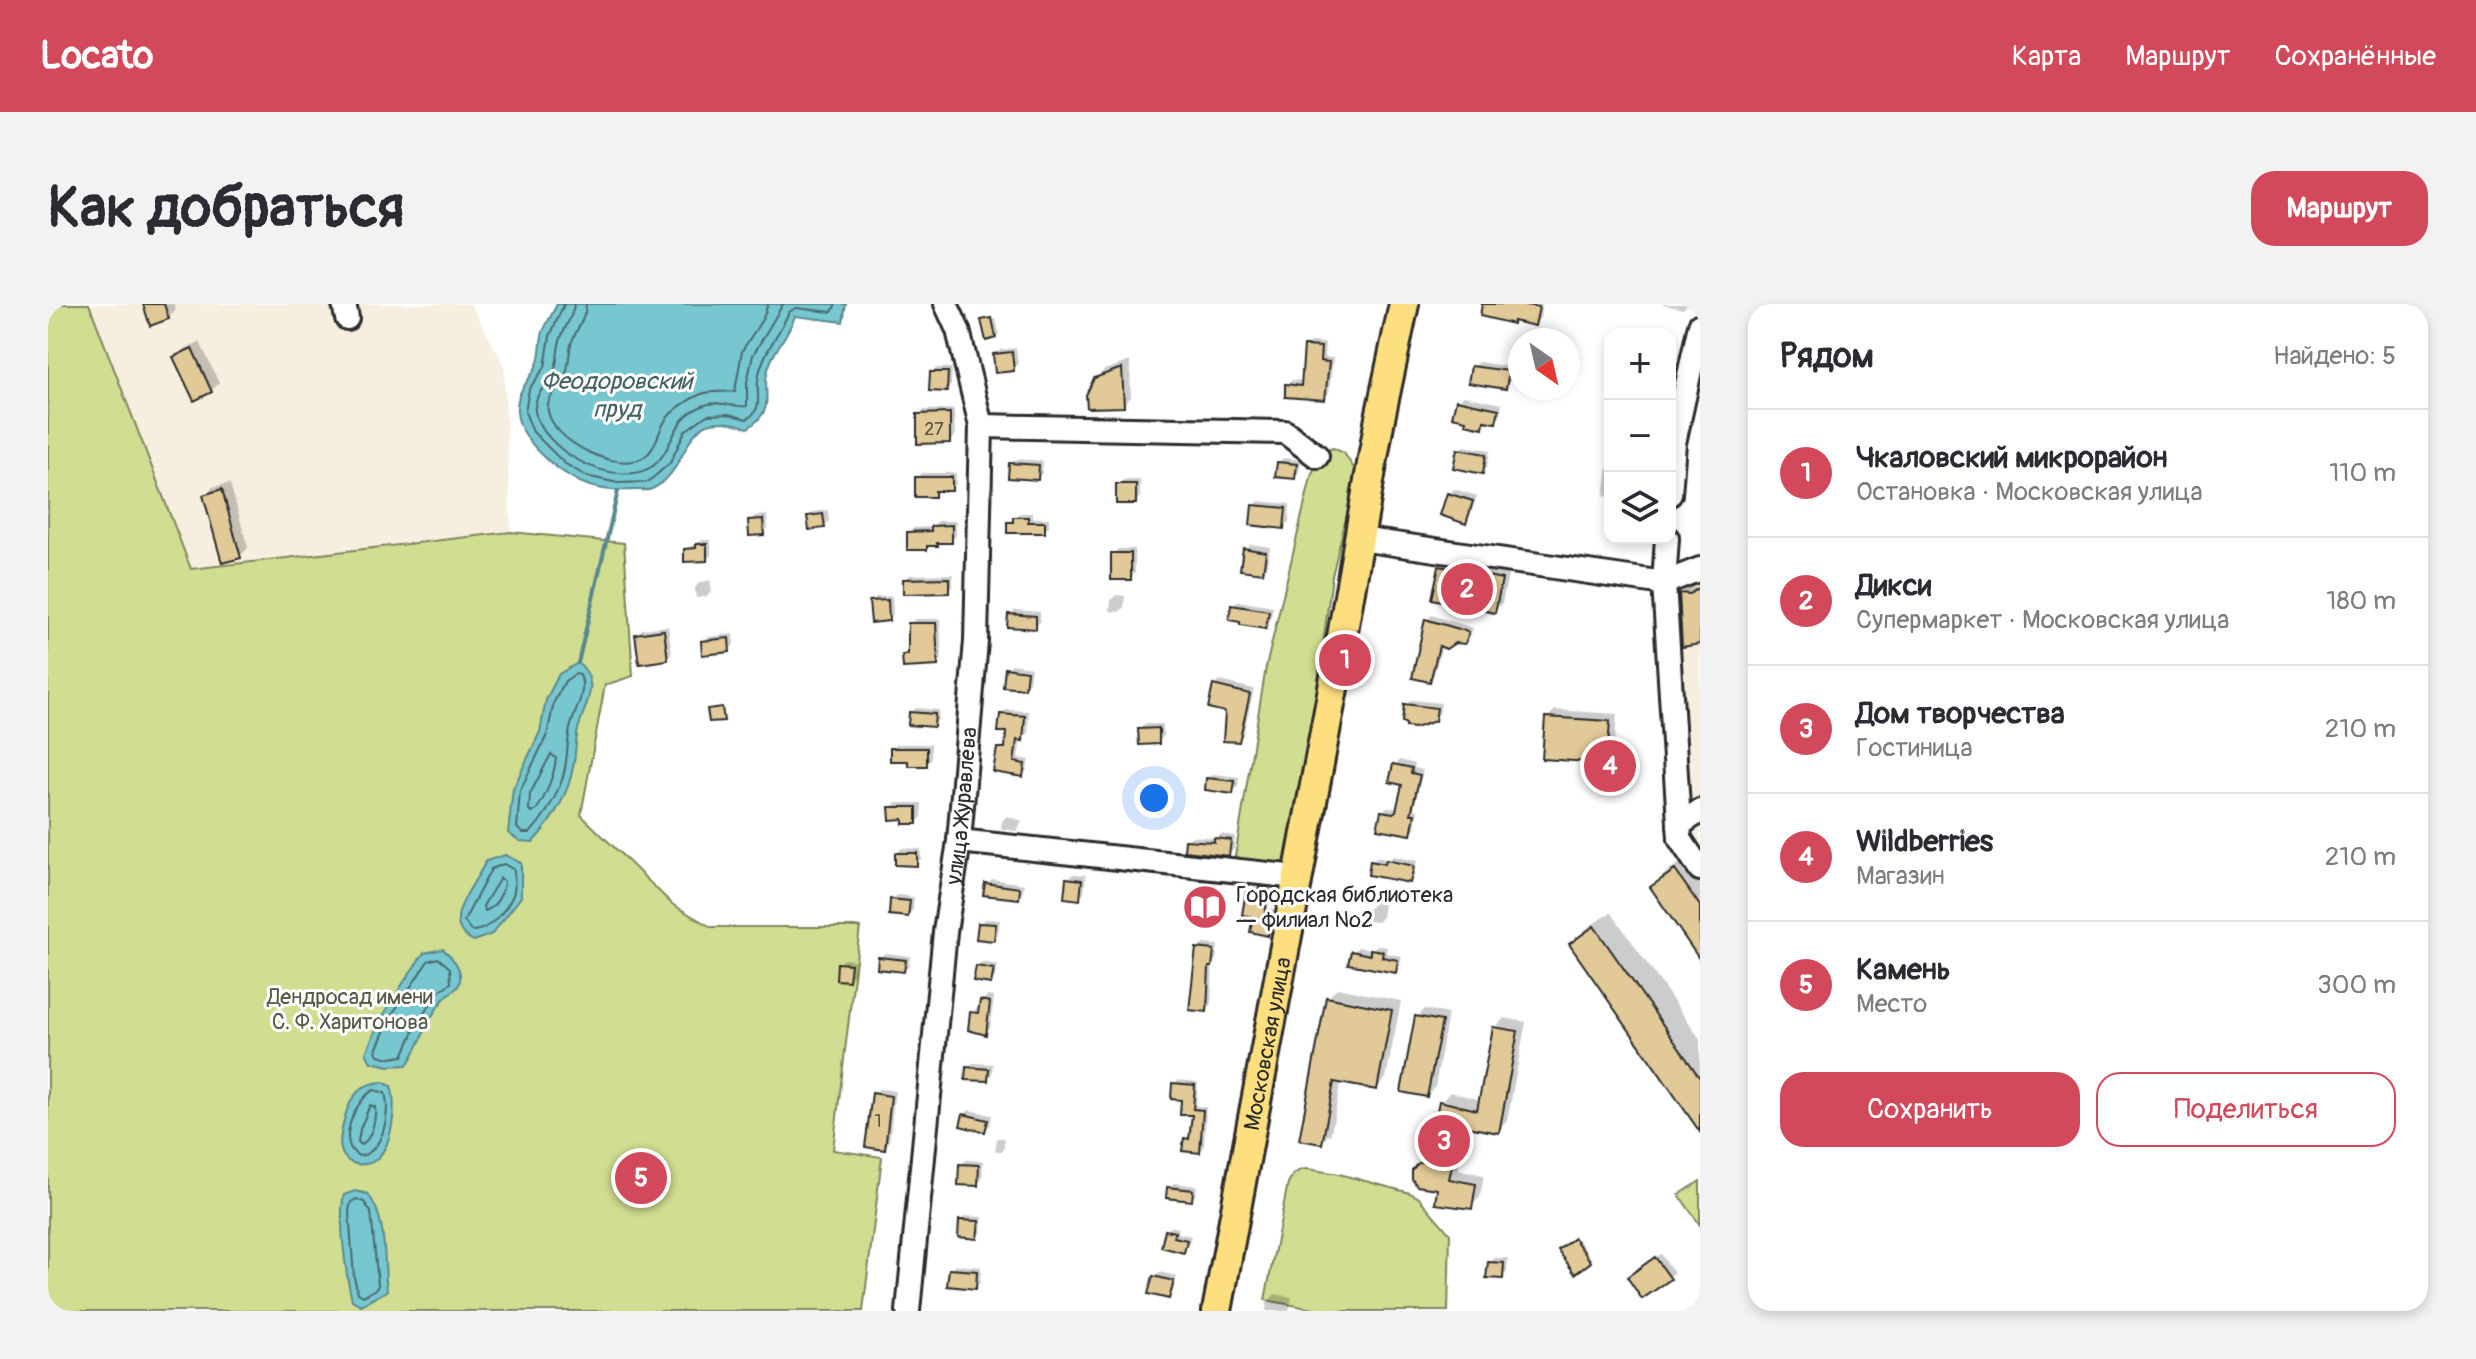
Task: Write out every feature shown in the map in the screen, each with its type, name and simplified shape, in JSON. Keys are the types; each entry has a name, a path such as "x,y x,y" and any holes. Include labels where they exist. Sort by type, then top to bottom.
{"main road":[{"name":"Московская улица","path":"1217,1311 1380,418 1404,304"}],"street":[{"name":"улица Журавлёва","path":"908,1311 945,932 959,841 976,641 981,426 958,330 946,304"},
{"path":"1672,472 1674,443 1700,325"},
{"path":"981,426 1285,432 1317,456"},
{"path":"1360,539 1664,583 1700,569"},
{"path":"1667,544 1664,583 1680,839 1700,869"},
{"path":"1679,825 1700,811"},
{"path":"959,841 1297,877"}],"shaded area":[{"path":"89,304 471,304 504,365 511,532 191,569"},
{"path":"1700,568 1700,868 1680,839 1664,581"}],"green space":[{"name":"Дендросад имени С. Ф. Харитонова","path":"48,304 89,304 191,569 511,532 624,543 633,676 605,685 581,815 672,904 711,927 860,927 833,1150 882,1157 863,1311 48,1311"},
{"path":"1333,448 1344,453 1357,473 1332,576 1307,766 1286,871 1233,869 1266,667 1312,473 1326,450"},
{"path":"1307,1169 1339,1174 1419,1198 1450,1234 1448,1311 1324,1311 1265,1300 1288,1183 1295,1173"},
{"path":"1700,1181 1700,1225 1679,1195"}],"water":[{"name":"Феодоровский пруд","path":"557,304 846,304 843,322 795,316 767,371 766,405 758,420 748,428 726,422 710,423 698,430 690,440 666,479 650,490 621,490 586,485 571,477 540,453 519,422 519,396 538,362 543,332"},
{"path":"578,663 585,670 590,686 578,730 571,778 553,817 533,842 520,841 508,833 513,789 540,732 546,700 559,674"},
{"path":"505,855 521,863 521,897 492,934 474,941 463,934 458,916 486,861"},
{"path":"443,949 458,967 458,987 438,1007 407,1065 389,1066 371,1062 366,1053 399,989 424,953"},
{"path":"383,1082 391,1086 393,1094 392,1126 386,1146 374,1161 356,1164 348,1161 343,1155 340,1141 347,1110 360,1090"},
{"path":"355,1191 368,1194 379,1216 387,1291 361,1305 352,1300 342,1232 344,1195"}],"building":[{"path":"143,304 164,304 169,319 150,326"},
{"path":"1482,304 1539,307 1535,326 1480,316"},
{"path":"992,318 996,338 986,341 981,320"},
{"path":"1304,346 1321,347 1320,361 1329,362 1325,400 1285,397 1285,384 1301,386"},
{"path":"192,348 212,392 194,401 173,357"},
{"path":"1012,352 1014,371 995,373 993,354"},
{"path":"1471,366 1508,371 1506,389 1468,383"},
{"path":"1122,368 1124,407 1087,408 1086,395 1094,378"},
{"path":"930,372 948,372 947,392 929,391"},
{"path":"1456,400 1499,409 1496,423 1484,421 1483,428 1452,417"},
{"path":"950,413 950,443 917,444 917,414"},
{"path":"1457,449 1486,454 1483,474 1453,468"},
{"path":"1277,462 1297,464 1295,479 1275,477"},
{"path":"1009,463 1039,465 1038,480 1008,478"},
{"path":"915,477 952,477 952,491 935,491 935,497 915,497"},
{"path":"1116,484 1136,484 1136,504 1116,504"},
{"path":"222,489 241,558 222,563 203,495"},
{"path":"1447,493 1473,501 1466,524 1440,515"},
{"path":"1252,505 1286,508 1284,529 1250,525"},
{"path":"823,514 825,528 809,530 807,516"},
{"path":"1013,517 1028,517 1028,522 1045,522 1045,533 1007,533 1007,522 1013,522"},
{"path":"763,519 764,535 749,536 748,520"},
{"path":"952,525 952,543 937,543 938,546 927,546 927,550 907,550 907,532 931,531 931,526"},
{"path":"696,544 707,544 707,561 684,562 684,549 696,548"},
{"path":"1243,548 1266,552 1263,573 1240,570"},
{"path":"1111,553 1131,553 1131,580 1111,580"},
{"path":"1439,566 1502,579 1495,613 1432,599"},
{"path":"949,578 949,593 903,594 903,579"},
{"path":"1700,587 1700,644 1682,647 1679,593 1690,594"},
{"path":"888,600 889,621 871,623 869,601"},
{"path":"1231,605 1269,611 1266,629 1229,620"},
{"path":"1008,614 1036,616 1036,629 1007,627"},
{"path":"1425,619 1469,632 1465,644 1455,643 1446,649 1439,646 1430,682 1412,678"},
{"path":"908,623 936,623 938,666 903,668 902,655 908,654"},
{"path":"664,630 668,660 639,664 635,634"},
{"path":"729,638 730,652 702,655 701,641"},
{"path":"1005,668 1027,671 1025,689 1003,687"},
{"path":"1213,685 1250,694 1239,742 1223,741 1225,712 1208,708"},
{"path":"1404,704 1437,708 1435,721 1415,728 1406,727 1402,722"},
{"path":"722,707 724,721 709,722 707,709"},
{"path":"909,712 935,714 934,727 908,725"},
{"path":"1000,714 1025,716 1023,741 1017,740 1014,762 1025,764 1023,777 993,772 997,748 1005,748 1006,732 998,732"},
{"path":"1545,717 1610,721 1607,763 1542,759"},
{"path":"1159,728 1159,744 1139,745 1138,729"},
{"path":"890,748 927,748 927,766 908,766 908,761 890,761"},
{"path":"1393,764 1412,768 1411,773 1420,775 1411,814 1415,814 1411,835 1377,829 1381,811 1396,811 1402,785 1389,782"},
{"path":"1206,778 1235,781 1233,794 1205,790"},
{"path":"889,807 917,807 917,824 903,824 903,819 890,820"},
{"path":"1214,838 1231,840 1229,856 1184,851 1185,840 1214,842"},
{"path":"895,853 917,853 917,866 895,865"},
{"path":"1386,860 1414,866 1410,883 1368,875 1370,861 1385,864"},
{"path":"1675,870 1700,906 1700,960 1650,887"},
{"path":"1066,878 1082,880 1080,900 1064,898"},
{"path":"985,883 1020,888 1019,899 983,895"},
{"path":"1259,888 1269,890 1265,913 1272,914 1268,936 1250,932 1253,917 1242,915 1246,891 1257,893 1257,898"},
{"name":"Городская библиотека — филиал №2","path":"1193,892 1214,893 1214,899 1220,900 1219,916 1191,914"},
{"path":"890,899 910,901 908,917 889,915"},
{"path":"978,923 996,924 994,941 976,939"},
{"path":"1594,926 1700,1078 1700,1132 1569,944"},
{"path":"1196,948 1214,950 1212,967 1209,967 1207,1012 1189,1010"},
{"path":"1370,949 1383,951 1382,957 1398,960 1396,973 1348,964 1351,951 1370,955"},
{"path":"878,957 906,960 904,972 877,969"},
{"path":"837,963 851,964 849,981 836,980"},
{"path":"976,966 994,969 991,984 973,981"},
{"path":"1326,997 1392,1010 1377,1090 1334,1082 1322,1144 1299,1140"},
{"path":"980,1000 990,1002 986,1035 968,1030 970,1012 978,1013"},
{"path":"1415,1016 1442,1021 1427,1097 1401,1092"},
{"path":"1493,1027 1518,1031 1499,1133 1461,1126 1449,1179 1476,1184 1472,1209 1435,1204 1437,1189 1417,1186 1412,1179 1412,1170 1427,1160 1439,1101 1477,1110"},
{"path":"966,1067 989,1069 988,1081 965,1080"},
{"path":"1172,1083 1195,1085 1193,1109 1203,1110 1200,1153 1182,1151 1184,1138 1189,1139 1192,1115 1180,1115 1181,1100 1171,1099"},
{"path":"872,1093 891,1096 885,1150 865,1147"},
{"path":"963,1114 988,1120 985,1132 960,1126"},
{"path":"959,1164 979,1165 978,1186 958,1185"},
{"path":"1167,1187 1193,1190 1192,1201 1166,1198"},
{"path":"959,1220 979,1221 977,1239 958,1237"},
{"path":"1165,1230 1175,1232 1174,1237 1187,1240 1184,1253 1161,1247"},
{"path":"1574,1238 1591,1262 1575,1274 1558,1250"},
{"path":"1655,1257 1671,1279 1642,1299 1627,1277"},
{"path":"1488,1262 1504,1263 1503,1279 1486,1278"},
{"path":"949,1269 977,1271 976,1289 947,1286"},
{"path":"1153,1276 1174,1281 1169,1299 1148,1294"}],"waterway":[{"path":"578,663 618,491"}],"place":[{"name":"Дикси","path":"1467,589"},
{"name":"Чкаловский микрорайон","path":"1345,660"},
{"name":"Wildberries","path":"1610,766"},
{"name":"Городская библиотека — филиал №2","path":"1205,907"},
{"name":"Дом творчества","path":"1444,1141"},
{"name":"Камень","path":"641,1178"}]}
